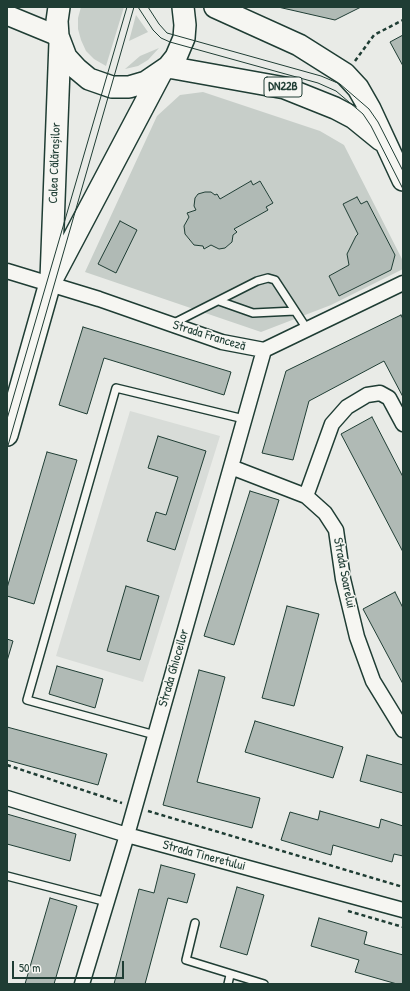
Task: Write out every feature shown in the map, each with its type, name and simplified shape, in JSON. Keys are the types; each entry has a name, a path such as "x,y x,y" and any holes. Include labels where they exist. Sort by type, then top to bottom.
{"main road":[{"name":"Calea Călărașilor","path":"50,283 59,39 57,21 59,7"},
{"name":"Calea Călărașilor","path":"7,436 50,283 165,70 176,57 184,38 185,25 183,7"},
{"name":"DN22B","path":"216,7 299,45 345,74 358,88 403,180"},
{"path":"7,15 59,39 66,57 76,69 89,79 104,85 129,86 146,82 165,70"},
{"name":"DN22B","path":"165,70 285,88 335,108 354,118 384,143"}],"street":[{"name":"Strada Franceză","path":"7,271 50,283 222,342 264,350 403,283"},
{"name":"Strada Ghioceilor","path":"82,984 156,735 264,350"},
{"path":"306,496 332,424 347,407 368,395 380,393 389,398 403,424"},
{"name":"Strada Soarelui","path":"231,467 306,496 325,513 336,530 343,579 357,637 373,681 403,730"},
{"name":"Strada Tineretului","path":"7,798 127,835 403,910"}],"lane":[{"path":"172,324 257,281 268,278 275,280 307,329"},
{"path":"219,301 253,313 295,311"},
{"path":"156,735 27,700 29,692 116,388 244,418"},
{"path":"7,876 107,902"},
{"path":"195,923 186,960 230,975 264,984"},
{"path":"228,984 230,975"}],"path":[{"path":"345,74 374,36 403,20"},
{"path":"7,765 135,808 403,887"}],"shaded area":[{"path":"81,7 124,7 106,66 94,59 86,51 81,40 78,29 78,18"},
{"path":"136,15 148,32 129,41"},
{"path":"159,48 148,60 138,66 125,69 140,56"},
{"path":"203,92 320,131 344,145 403,261 403,269 331,305 261,332 85,272 157,116 180,95","holes":["251,181 253,185 260,181 273,202 266,207 267,210 234,229 236,232 233,235 232,242 225,248 219,249 211,245 204,249 203,246 194,245 185,234 184,226 189,217 187,213 196,210 195,199 198,194 211,192 220,199","357,197 361,204 367,201 395,255 391,270 340,296 329,276 349,265 347,254 358,234 343,204"]},
{"path":"130,411 220,436 143,682 56,656"}],"building":[{"path":"278,7 361,7 335,20"},
{"path":"403,35 403,66 390,42"},
{"path":"251,181 253,185 260,181 273,203 266,207 268,210 234,229 237,232 233,235 232,242 225,248 219,249 211,245 204,249 203,246 194,245 185,234 184,226 189,217 187,213 196,210 194,206 195,198 198,194 211,192 215,195 217,194 220,199"},
{"path":"357,197 361,204 367,201 395,255 391,270 339,296 329,276 349,265 347,254 358,234 343,204"},
{"path":"120,221 137,230 116,273 98,264"},
{"path":"401,315 403,319 403,397 384,361 309,401 293,460 262,453 286,371"},
{"path":"83,327 231,372 224,395 104,358 87,414 59,405"},
{"path":"372,417 403,477 403,552 341,434"},
{"path":"158,436 206,451 175,550 147,541 156,512 166,515 178,477 148,468"},
{"path":"47,452 77,460 34,604 7,596 7,588"},
{"path":"250,491 279,500 234,645 204,636"},
{"path":"126,586 159,596 140,660 107,651"},
{"path":"395,592 403,608 403,684 363,609"},
{"path":"287,606 319,614 294,706 262,698"},
{"path":"7,639 13,641 7,661"},
{"path":"57,666 103,679 95,708 49,694"},
{"path":"199,670 225,677 197,782 260,798 252,828 163,805"},
{"path":"255,721 343,747 333,778 245,752"},
{"path":"7,727 107,754 98,785 7,760"},
{"path":"367,755 403,765 403,793 360,781"},
{"path":"320,811 379,828 381,819 403,826 403,856 394,854 392,862 333,845 331,855 281,840 290,812 318,820"},
{"path":"7,814 76,834 70,861 7,844"},
{"path":"161,865 195,874 187,903 168,898 145,984 114,984 139,889 154,893"},
{"path":"237,887 264,895 247,955 220,947"},
{"path":"50,898 77,906 54,984 25,984"},
{"path":"319,918 367,932 364,944 403,955 403,984 397,984 355,972 359,960 311,946"}],"tram line":[{"path":"7,419 127,7"},
{"path":"7,449 134,7"},
{"path":"138,7 153,30 161,38 170,42 318,83 336,91 363,114 371,126 403,189"},
{"path":"148,7 167,33 321,76 340,84 369,109 378,122 403,171"}]}
